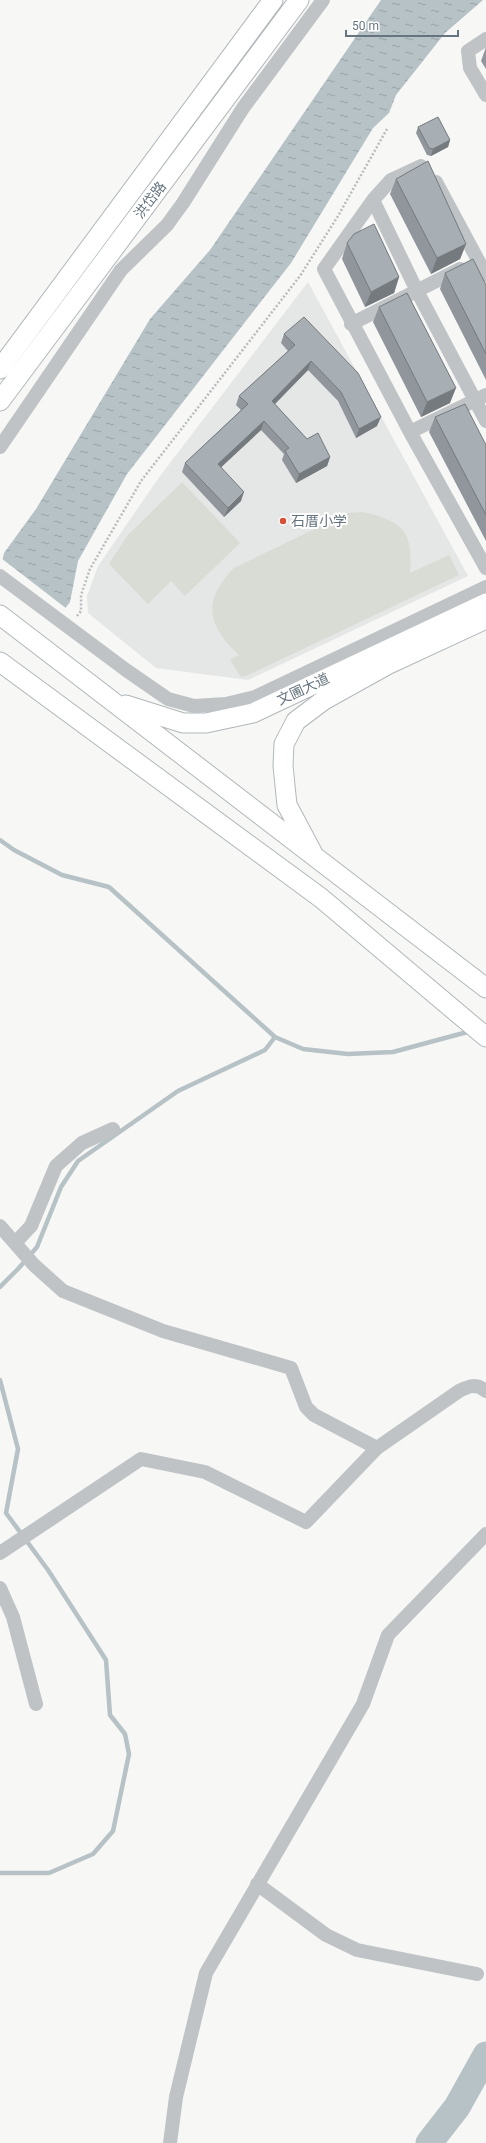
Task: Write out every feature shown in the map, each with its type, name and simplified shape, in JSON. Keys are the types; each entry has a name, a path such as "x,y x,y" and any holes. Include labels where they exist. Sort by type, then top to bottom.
{"main road":[{"path":"0,369 273,0"},
{"name":"洪岱路","path":"0,401 299,0"},
{"name":"文圃大道","path":"111,700 183,723 206,723 253,713 486,603"},
{"path":"0,616 486,988"},
{"name":"文圃大道","path":"314,856 287,805 283,766 284,744 296,720 324,700 387,665 486,619"},
{"path":"7,667 321,898 486,1037"}],"street":[{"path":"0,447 121,270 167,225 183,203 244,108 323,0"},
{"path":"486,39 468,51 470,68 486,95"},
{"path":"486,275 482,258 427,163 391,180 373,200 324,269 410,432 486,568"},
{"path":"373,200 418,290 481,397 486,421"},
{"path":"352,324 482,258"},
{"path":"410,432 481,397"},
{"path":"0,576 126,670 168,699 194,706 226,704 255,697 486,587"},
{"path":"18,1246 30,1226 56,1166 82,1143 112,1130"},
{"path":"0,1226 34,1265 63,1291 163,1331 291,1368 306,1408 314,1414 377,1448"},
{"path":"0,1553 42,1523 140,1459 205,1472 306,1522 377,1448 459,1391 470,1385 481,1387 486,1391"},
{"path":"170,2143 176,2097 206,1973 363,1704 388,1635 486,1534"},
{"path":"0,1588 13,1617 36,1704"},
{"path":"257,1884 326,1935 357,1950 477,1974"}],"path":[{"path":"65,623 81,611 81,594 90,568 141,481 300,276 338,216 387,129"}],"shaded area":[{"name":"石厝小学","path":"308,282 468,576 248,680 156,668 88,613 87,596 98,566 160,476"},
{"path":"182,482 240,543 185,596 171,581 148,604 109,564 127,536"},
{"path":"363,512 388,520 403,530 410,547 410,573 449,555 459,575 246,676 241,677 230,660 239,655 220,634 212,613 213,602 217,591 224,580 234,568 348,513"}],"water":[{"path":"381,0 483,0 445,33 396,95 389,113 373,128 291,263 127,474 78,561 70,602 0,694 0,570 4,553 36,509 150,319 210,250"}],"pier":[{"path":"1,558 67,609 0,696 0,561"}],"building":[{"path":"438,117 450,140 433,149 429,148 418,127"},
{"path":"428,161 466,244 437,258 396,179"},
{"path":"374,224 399,277 371,292 347,243 354,234"},
{"path":"473,259 486,285 486,354 445,273"},
{"path":"407,293 456,388 427,402 379,307"},
{"path":"304,317 358,373 381,417 359,429 341,392 311,361 272,401 307,439 318,433 330,457 299,474 285,451 289,448 264,421 218,464 244,492 228,508 185,463 248,404 239,396 295,345 284,334"},
{"path":"465,404 486,445 486,515 435,417"}],"waterway":[{"path":"0,840 14,850 62,875 109,887 275,1037 303,1049 348,1054 393,1052 471,1031"},
{"path":"0,1287 37,1247 61,1187 78,1161 178,1091 265,1050 275,1037"},
{"path":"0,1380 18,1449 6,1513 48,1570 106,1660 110,1715 125,1734 129,1754 113,1831 93,1854 49,1873 0,1873"},
{"path":"429,2143 457,2107 486,2055"}],"place":[{"name":"石厝小学","path":"283,521"}]}
